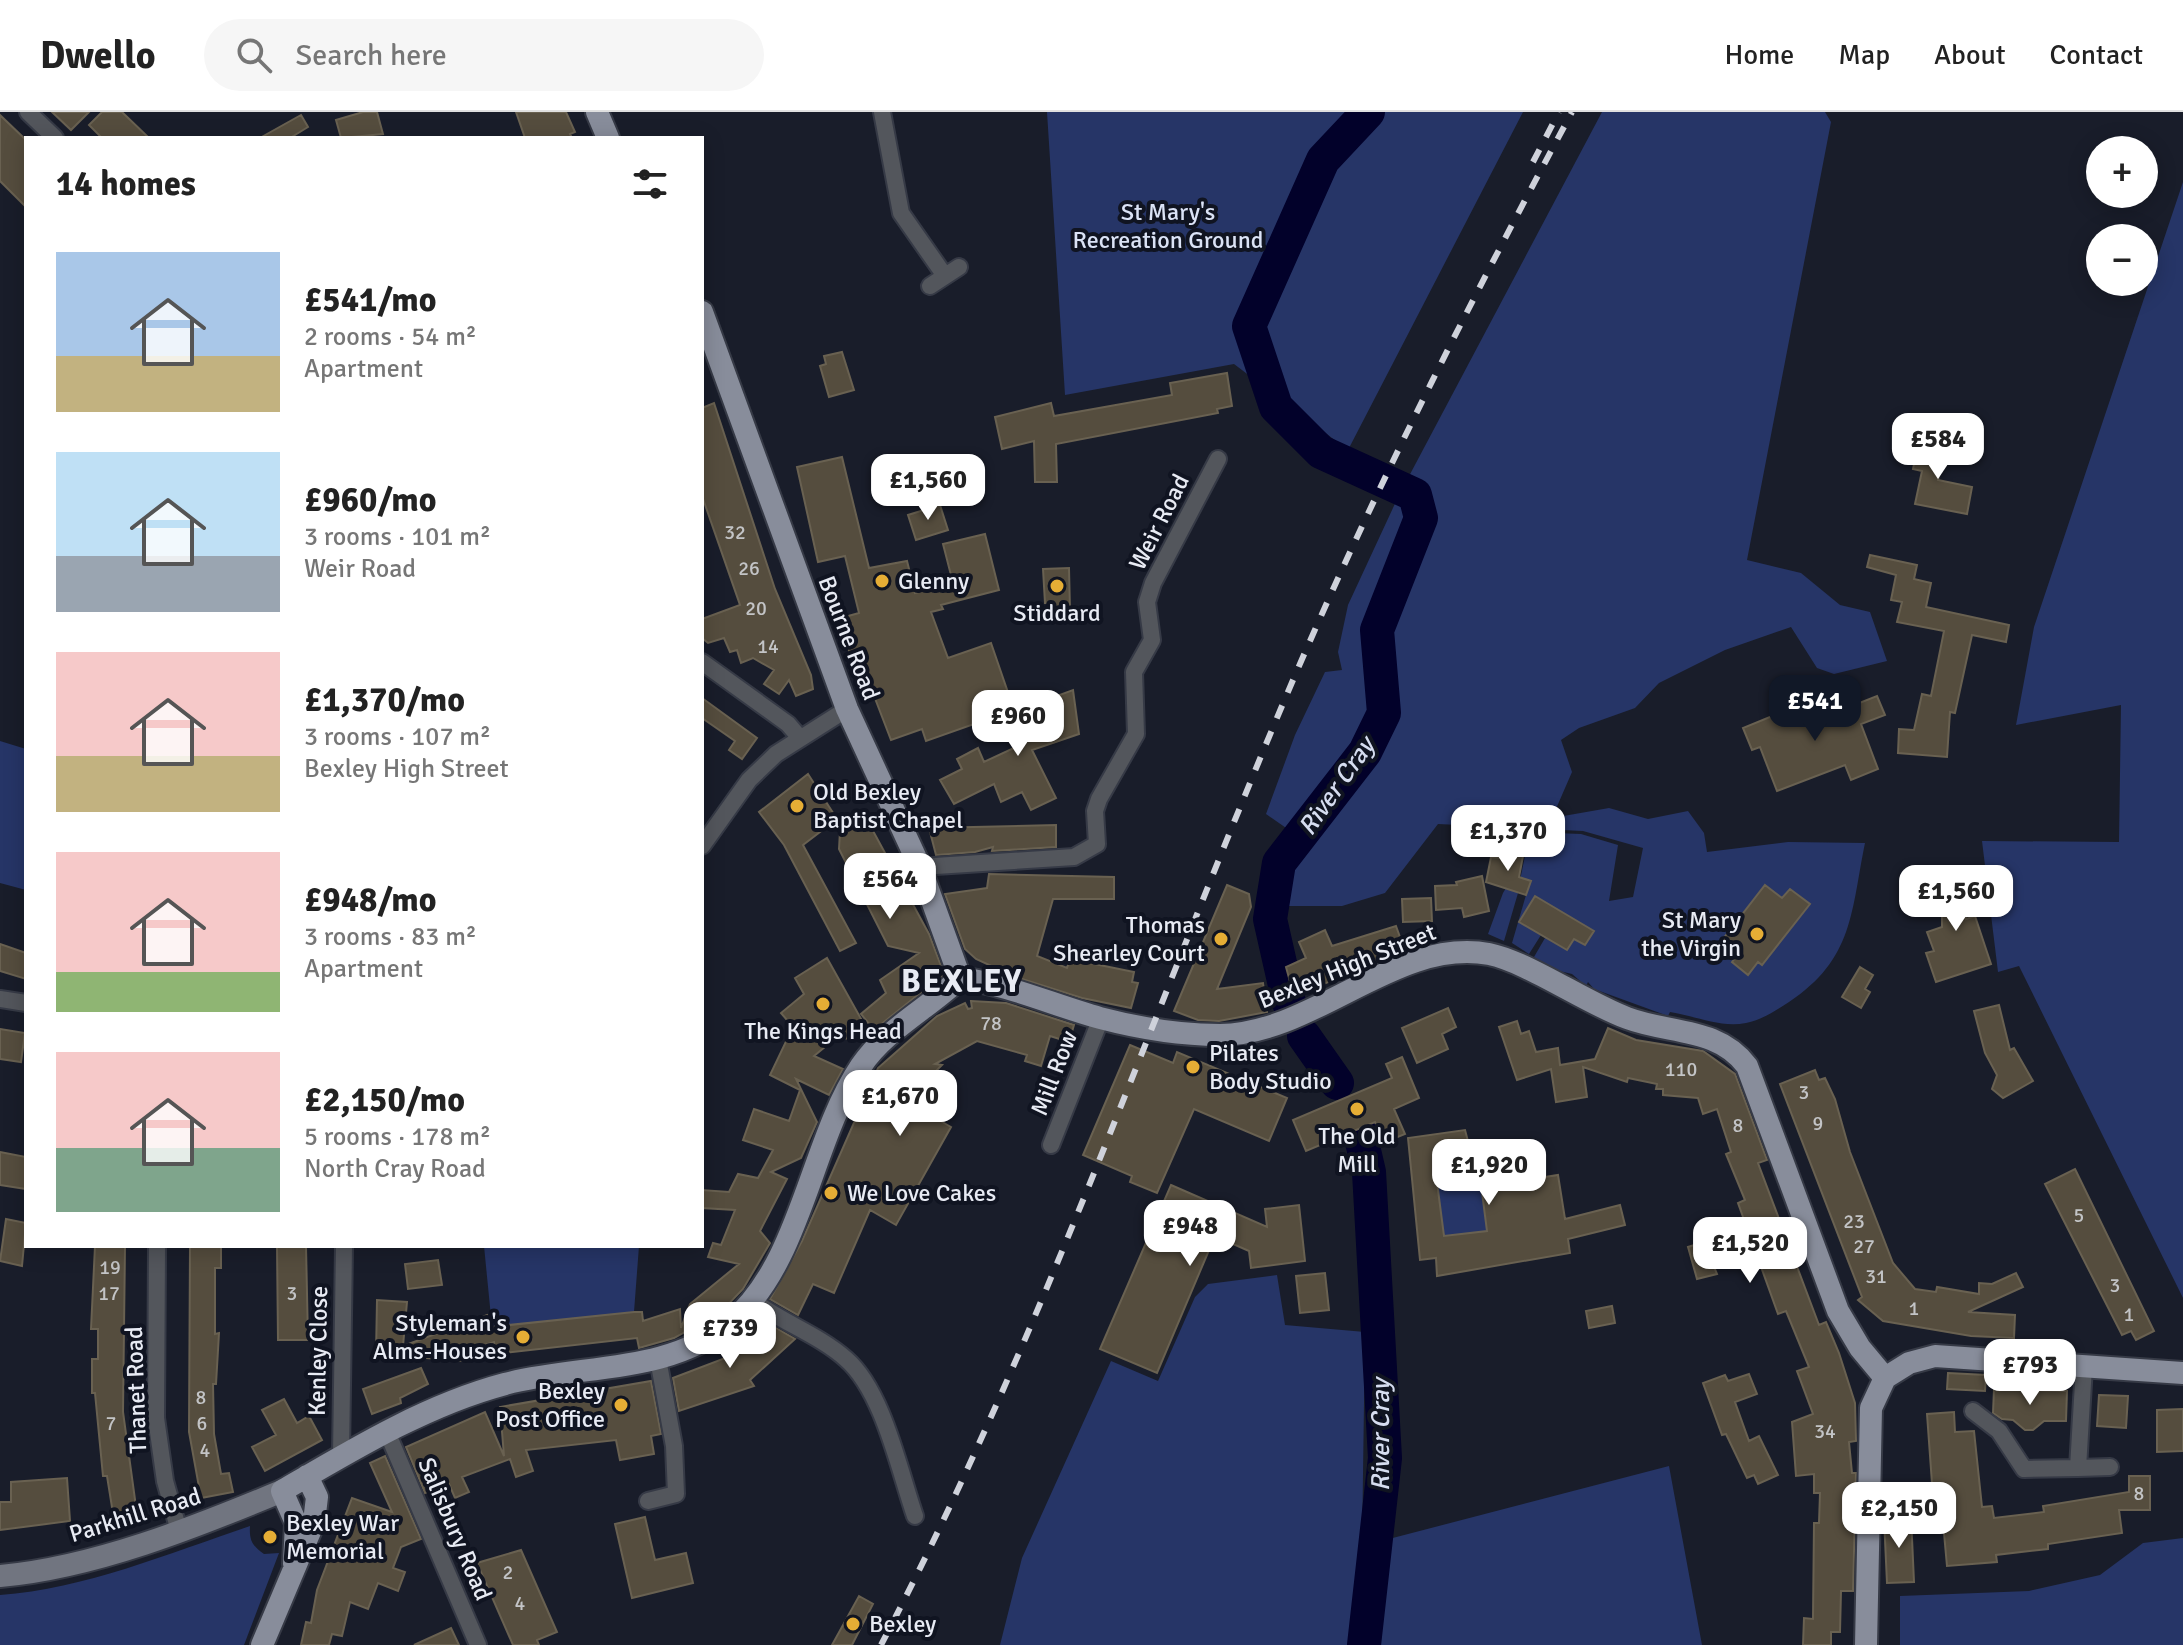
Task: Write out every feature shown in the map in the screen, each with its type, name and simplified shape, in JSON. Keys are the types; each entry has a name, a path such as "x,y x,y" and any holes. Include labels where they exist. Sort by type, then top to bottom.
{"main road":[{"path":"597,112 607,136"},
{"name":"Bourne Road","path":"704,317 847,709 920,867 960,978"},
{"name":"Bexley High Street","path":"960,978 1007,986 1101,1018 1195,1035 1237,1035 1286,1021 1413,963 1449,951 1472,952 1503,958 1625,1017 1713,1038 1735,1050 1747,1066 1838,1311 1860,1348 1885,1378"},
{"path":"294,1564 296,1523 282,1491 341,1456 387,1432 508,1383 658,1359 704,1341 727,1325 752,1300 786,1242 859,1069 882,1043 960,978"},
{"path":"1866,1645 1871,1408 1885,1378 1909,1363 1935,1356 2183,1373"},
{"path":"262,1645 314,1522 317,1497 307,1476"},
{"name":"Parkhill Road","path":"0,1576 24,1574 179,1531 282,1491"}],"street":[{"path":"28,112 53,136"},
{"path":"882,112 901,213 952,271 930,286"},
{"name":"Weir Road","path":"920,867 1074,857 1097,844 1095,811 1099,799 1136,734 1134,672 1152,640 1147,602 1153,583 1218,459"},
{"path":"704,663 788,724 800,738"},
{"path":"704,843 749,780 776,754 847,709"},
{"path":"0,999 24,1003"},
{"name":"Mill Row","path":"1051,1145 1101,1018"},
{"name":"Thanet Road","path":"157,1248 156,1418 165,1481 179,1531"},
{"name":"Kenley Close","path":"341,1456 344,1248"},
{"path":"752,1300 846,1358 860,1374 876,1402 915,1516"},
{"path":"648,1501 676,1494 674,1446 658,1359"},
{"path":"2078,1468 2084,1366"},
{"path":"1973,1411 1999,1431 2024,1469 2110,1467"},
{"name":"Salisbury Road","path":"387,1432 478,1645"}],"green space":[{"name":"St Mary's Recreation Ground","path":"1047,112 1523,112 1348,450 1234,364 1065,395"},
{"path":"1602,112 1825,112 1831,122 1747,560 1801,573 1840,605 1870,612 1887,661 1834,674 1817,668 1791,627 1725,650 1659,683 1635,708 1579,728 1561,740 1572,772 1552,818 1609,808 1648,819 1688,811 1704,833 1707,852 1788,842 1865,843 1852,912 1838,951 1810,986 1789,1002 1746,1023 1717,1023 1670,1012 1668,1016 1594,989 1588,982 1586,986 1572,974 1555,970 1534,957 1545,938 1541,935 1529,954 1512,943 1526,895 1518,893 1504,941 1488,934 1506,888 1519,885 1530,832 1581,834 1618,845 1609,901 1633,897 1643,848 1583,831 1438,824 1385,893 1342,906 1288,906 1284,904 1286,871 1303,847 1289,830 1266,814 1295,735 1325,672 1342,670 1338,652 1348,605 1399,495"},
{"path":"2183,182 2183,1298 2019,966 1998,972 1982,841 2119,842 2121,705 2016,725 2034,627 2145,296 2158,296 2158,257"},
{"path":"0,741 24,748 24,889 0,883"},
{"path":"1478,1161 1487,1231 1444,1236 1435,1167"},
{"path":"484,1248 639,1248 634,1312 492,1327"},
{"path":"1277,1275 1285,1325 1365,1332 1362,1546 1669,1466 1702,1645 1000,1645 1022,1558 1111,1361 1158,1381 1195,1297 1208,1284"},
{"path":"250,1526 252,1543 257,1548 264,1554 279,1553 244,1645 0,1645 0,1595 95,1578"},
{"path":"2183,1538 2183,1645 1900,1645 1900,1596 2029,1591 2100,1575 2143,1543"}],"building":[{"path":"52,112 89,112 71,130"},
{"path":"102,112 122,112 147,136 100,136 89,125"},
{"path":"363,112 377,112 383,134 340,136 336,120"},
{"path":"516,112 566,112 575,132 571,136 524,136"},
{"path":"0,115 24,138 24,205 0,181"},
{"path":"301,115 308,127 293,136 264,136"},
{"path":"842,352 854,390 829,397 820,366 826,364 824,356"},
{"path":"1227,373 1232,406 1217,409 1218,413 1056,444 1057,482 1035,482 1034,441 1002,449 995,417 1051,403 1054,416 1172,395 1170,383"},
{"path":"714,403 775,589 811,675 813,689 796,696 789,680 779,694 764,684 774,670 753,658 741,663 737,650 730,652 724,638 708,643 704,640 704,618 740,605 704,502 704,407"},
{"path":"1919,439 1945,444 1938,480 1972,487 1967,514 1915,504 1922,471 1913,469"},
{"path":"842,457 869,568 907,561 915,593 953,583 943,544 985,534 999,590 941,605 943,609 931,612 948,658 991,643 1014,710 926,741 922,729 891,740 871,688 864,691 852,663 841,618 859,613 845,556 818,562 797,467"},
{"path":"940,505 948,530 916,540 908,515"},
{"path":"1870,555 1917,565 1914,579 1931,583 1926,607 2009,625 2006,642 1972,635 1955,713 1950,712 1947,757 1898,753 1899,729 1914,730 1922,694 1931,696 1944,631 1897,622 1902,602 1891,600 1896,575 1867,567"},
{"name":"Stiddard","path":"1069,568 1070,611 1049,612 1049,603 1045,603 1043,569"},
{"path":"1073,690 1079,734 1032,750 1056,798 1031,810 1022,792 1001,802 994,784 954,804 940,780 962,769 957,759 978,748 984,762 1014,748 1007,734 1038,718 1032,705"},
{"path":"1877,696 1885,715 1861,724 1878,769 1851,780 1845,765 1777,791 1760,747 1752,750 1743,728 1799,705 1806,724"},
{"path":"704,699 757,738 742,759 729,750 735,741 704,719"},
{"path":"808,774 837,819 803,845 856,943 840,951 784,845 759,812"},
{"path":"866,818 929,934 944,974 874,1030 861,1014 886,993 880,980 919,953 888,946 839,849 840,831"},
{"path":"1056,825 1056,847 992,851 993,847 975,852 936,855 929,828"},
{"path":"1502,852 1523,856 1519,877 1531,881 1526,895 1486,882 1491,857 1501,858"},
{"path":"1942,872 1967,872 1966,919 1975,916 1991,964 1936,982 1926,953 1934,951 1927,932 1942,927"},
{"path":"989,874 1114,877 1114,899 1053,899 1037,956 1067,968 1070,959 1134,972 1132,982 1138,983 1131,1008 1082,998 1013,976 976,959 965,949 945,894 987,888"},
{"path":"1482,876 1489,911 1464,917 1462,908 1436,910 1435,886 1457,885 1456,882"},
{"name":"Thomas Shearley Court","path":"1227,885 1249,894 1251,907 1217,989 1263,983 1267,1012 1219,1021 1198,1020 1174,1011"},
{"name":"St Mary the Virgin","path":"1765,885 1782,898 1790,889 1810,904 1762,965 1758,962 1748,975 1732,962 1740,952 1723,939"},
{"path":"1535,896 1594,931 1585,945 1574,939 1567,950 1519,922"},
{"path":"1431,898 1432,921 1403,922 1402,899"},
{"path":"1396,926 1405,951 1294,996 1286,967 1306,958 1299,942 1325,930 1332,946"},
{"path":"0,944 24,952 24,978 0,971"},
{"path":"827,958 865,1026 849,1039 837,1037 814,1056 843,1069 829,1095 796,1079 817,1122 801,1158 771,1172 787,1179 760,1231 770,1243 743,1289 721,1312 674,1338 639,1348 637,1338 495,1354 494,1342 460,1353 463,1361 376,1354 377,1300 407,1302 403,1346 487,1315 490,1327 634,1312 642,1312 643,1321 680,1309 681,1328 690,1304 739,1264 708,1257 713,1243 721,1245 735,1210 704,1208 704,1190 729,1192 738,1174 758,1178 773,1150 743,1140 754,1109 789,1121 800,1090 770,1075 793,1027 781,1013 804,994 795,978"},
{"path":"1860,967 1873,975 1865,989 1870,992 1861,1008 1842,997"},
{"path":"971,1001 1006,1003 1074,1025 1069,1042 1050,1036 1041,1066 1025,1061 1027,1055 977,1041 935,1064 942,1065 906,1101 951,1127 896,1225 870,1210 834,1293 813,1284 798,1315 770,1299 802,1241 878,1068 937,1016 965,1003 968,1009 972,1008"},
{"path":"1999,1005 2010,1050 2014,1048 2033,1081 2003,1098 1992,1089 1997,1075 1985,1053 1974,1011"},
{"path":"1448,1008 1456,1027 1442,1034 1448,1049 1417,1063 1402,1028"},
{"path":"1517,1021 1521,1034 1529,1031 1536,1052 1558,1048 1560,1065 1595,1059 1608,1028 1636,1040 1703,1051 1735,1074 1767,1160 1758,1163 1819,1325 1826,1322 1855,1403 1856,1441 1849,1442 1852,1473 1856,1473 1853,1591 1841,1591 1840,1632 1831,1632 1831,1645 1803,1645 1804,1618 1813,1619 1814,1523 1819,1523 1820,1493 1814,1493 1814,1474 1796,1476 1792,1422 1813,1414 1797,1371 1809,1367 1786,1311 1778,1314 1738,1203 1745,1200 1726,1154 1731,1152 1717,1109 1703,1114 1698,1098 1663,1095 1663,1089 1656,1089 1657,1084 1628,1078 1627,1082 1583,1067 1587,1097 1556,1102 1551,1069 1517,1080 1499,1027"},
{"path":"0,1029 24,1033 21,1062 0,1059"},
{"path":"1130,1045 1173,1063 1177,1052 1287,1098 1269,1141 1194,1109 1157,1193 1130,1182 1132,1176 1083,1155"},
{"name":"The Old Mill","path":"1402,1057 1419,1098 1394,1109 1405,1134 1383,1143 1375,1122 1306,1151 1293,1120 1392,1078 1386,1064"},
{"path":"1815,1070 1819,1080 1825,1078 1835,1099 1850,1152 1893,1263 1915,1289 1936,1292 1937,1287 1979,1294 1979,1283 1992,1284 2016,1273 2023,1287 1968,1312 2015,1315 2014,1338 1971,1336 1883,1321 1858,1300 1862,1297 1780,1084"},
{"path":"1465,1130 1469,1145 1508,1141 1510,1158 1523,1156 1526,1180 1558,1175 1565,1219 1620,1205 1625,1225 1568,1239 1570,1253 1437,1276 1436,1258 1420,1260 1408,1138","holes":["1478,1161 1487,1231 1444,1236 1435,1167"]},
{"path":"0,1152 24,1157 24,1189 0,1185"},
{"path":"2075,1169 2154,1331 2136,1340 2131,1331 2122,1335 2045,1184"},
{"path":"1171,1185 1267,1227 1265,1209 1299,1205 1305,1261 1251,1268 1249,1251 1215,1236 1157,1373 1100,1349"},
{"path":"6,1219 24,1223 22,1266 0,1261"},
{"path":"1704,1242 1717,1274 1697,1279 1688,1247"},
{"path":"95,1248 125,1248 123,1412 137,1514 134,1515 135,1523 115,1526 107,1476 103,1476 95,1393 92,1393 92,1359 98,1359 98,1329 91,1329"},
{"path":"190,1248 221,1248 221,1268 215,1268 215,1334 219,1333 216,1384 213,1384 214,1434 221,1474 229,1473 233,1492 201,1498 189,1432"},
{"path":"277,1248 306,1248 308,1340 278,1340"},
{"path":"438,1260 442,1285 408,1289 405,1264"},
{"path":"1325,1273 1329,1310 1300,1313 1296,1276"},
{"path":"1612,1306 1615,1323 1589,1328 1586,1311"},
{"path":"769,1324 795,1339 750,1380 754,1386 679,1411 673,1378 736,1354"},
{"path":"421,1368 428,1384 400,1398 401,1403 372,1414 363,1389"},
{"path":"1948,1373 1986,1375 1985,1391 1947,1389"},
{"path":"1749,1374 1757,1394 1735,1402 1749,1441 1759,1436 1778,1475 1758,1484 1754,1475 1747,1478 1726,1434 1722,1435 1703,1383 1725,1375 1728,1381"},
{"path":"651,1381 661,1434 651,1436 654,1454 620,1460 616,1440 526,1450 533,1471 516,1477 510,1459 462,1477 469,1492 455,1498 449,1484 425,1493 406,1447 485,1412 504,1456 500,1407"},
{"path":"1994,1389 2067,1391 2066,1421 2044,1421 2033,1430 2025,1430 2013,1420 2002,1419 1993,1413"},
{"path":"2099,1395 2128,1396 2126,1428 2097,1426"},
{"path":"284,1399 297,1423 309,1416 322,1440 265,1471 252,1447 276,1435 262,1410"},
{"path":"2183,1409 2183,1451 2157,1452 2157,1410"},
{"path":"1954,1412 1955,1432 1974,1431 1982,1507 1992,1506 1994,1518 2044,1512 2043,1506 2129,1492 2129,1476 2150,1476 2150,1510 2119,1510 2122,1533 2048,1544 2048,1549 1996,1555 1997,1562 1947,1566 1942,1511 1934,1511 1927,1414"},
{"path":"385,1456 421,1539 401,1547 393,1568 405,1572 398,1591 378,1583 368,1609 350,1602 342,1636 332,1634 329,1645 301,1645 306,1622 311,1623 317,1590 352,1498 392,1512 370,1463"},
{"path":"67,1478 70,1521 0,1530 0,1502 11,1502 11,1482"},
{"path":"1911,1516 1914,1582 1887,1583 1884,1518"},
{"path":"645,1517 655,1560 686,1553 693,1583 632,1598 615,1524"},
{"path":"521,1550 557,1632 537,1640 539,1645 513,1645 477,1563"},
{"name":"Bexley","path":"859,1596 873,1604 852,1645 832,1645"},
{"path":"451,1628 459,1645 414,1645"}],"waterway":[{"name":"River Cray","path":"1289,1003 1270,919 1279,863 1365,752 1384,713 1377,630 1421,518 1415,495 1321,452 1276,407 1249,326 1323,160 1368,112"},
{"name":"River Cray","path":"1304,1036 1337,1083"},
{"name":"River Cray","path":"1359,1129 1369,1172 1385,1458 1364,1645"}],"railway":[{"path":"1533,162 1559,112"},
{"path":"881,1645 940,1527 1048,1286 1245,795 1360,530 1499,250 1572,112"}],"place":[{"name":"Glenny","path":"882,581"},
{"name":"Stiddard","path":"1057,586"},
{"name":"Old Bexley Baptist Chapel","path":"797,806"},
{"name":"St Mary the Virgin","path":"1757,934"},
{"name":"Thomas Shearley Court","path":"1221,939"},
{"name":"The Kings Head","path":"823,1004"},
{"name":"Pilates Body Studio","path":"1193,1067"},
{"name":"The Old Mill","path":"1357,1109"},
{"name":"We Love Cakes","path":"831,1193"},
{"name":"Styleman's Alms-Houses","path":"523,1337"},
{"name":"Bexley Post Office","path":"621,1405"},
{"name":"Bexley War Memorial","path":"270,1537"},
{"name":"Bexley","path":"853,1624"}],"district":[{"name":"BEXLEY","path":"962,981"}]}
